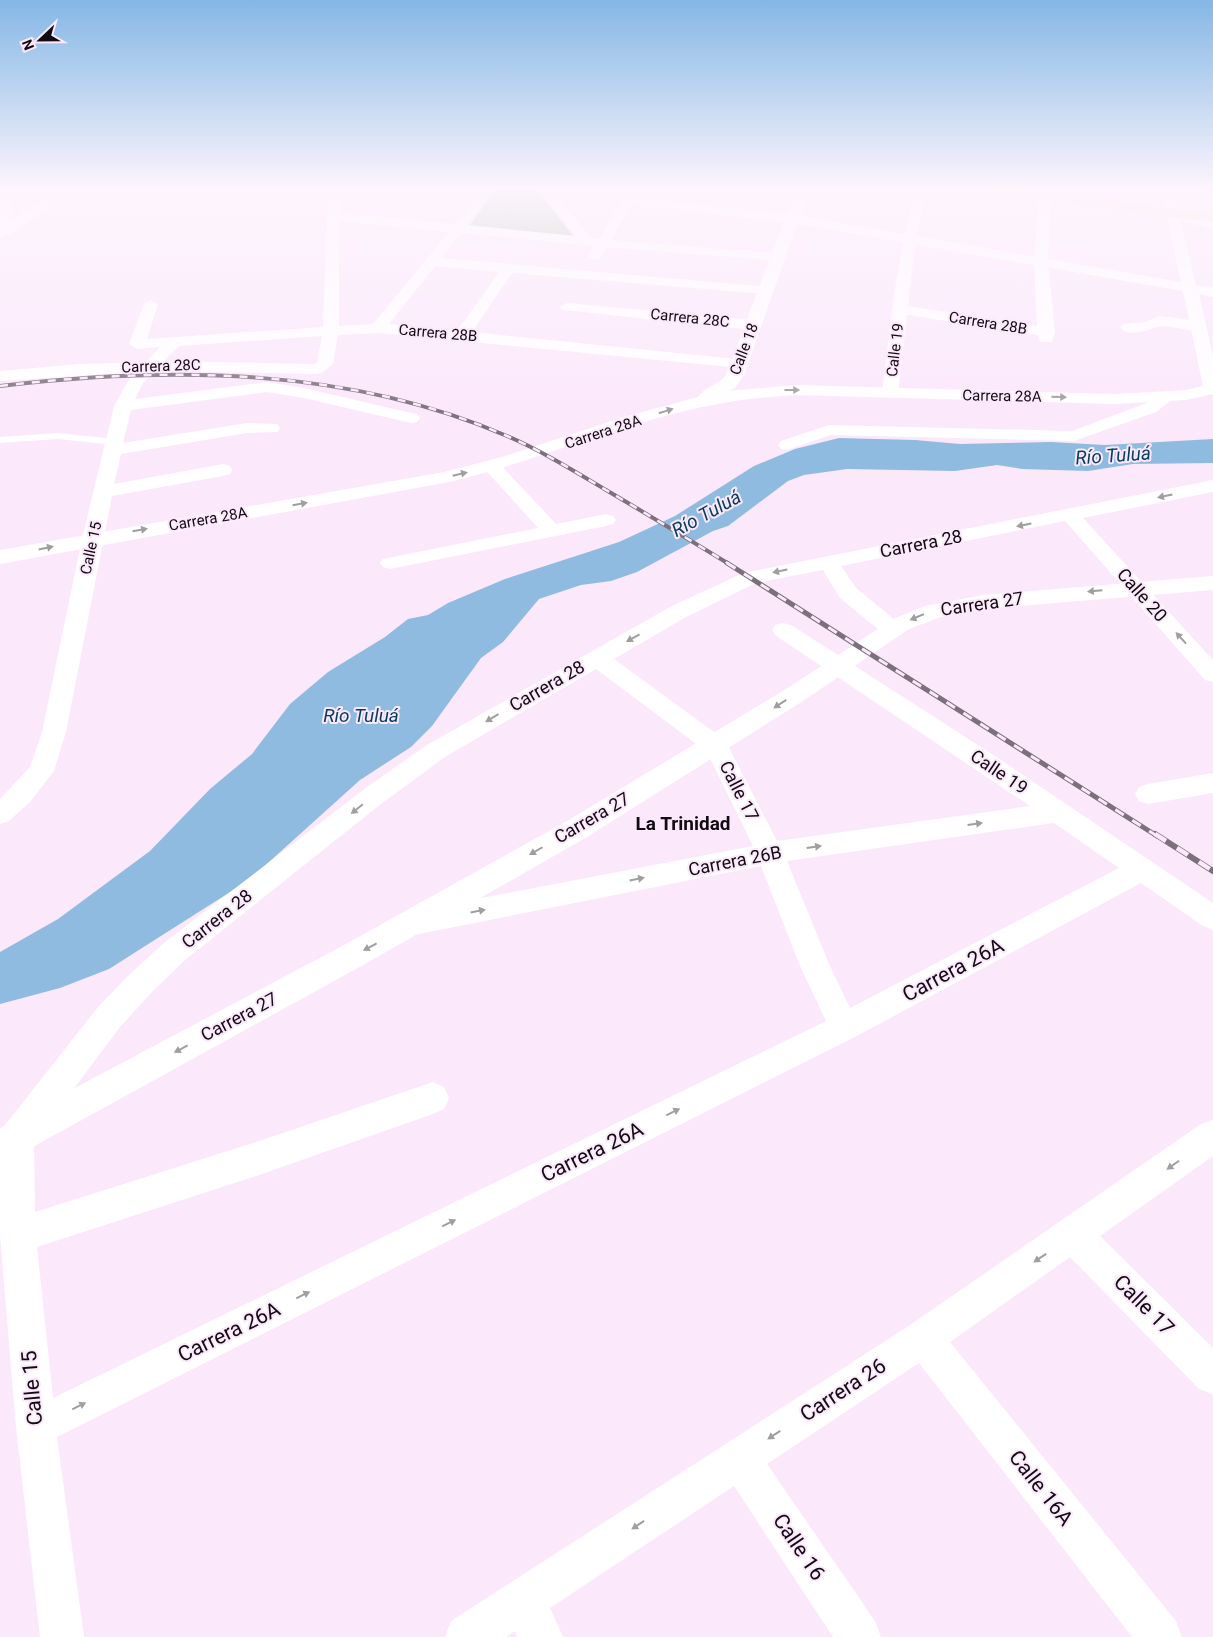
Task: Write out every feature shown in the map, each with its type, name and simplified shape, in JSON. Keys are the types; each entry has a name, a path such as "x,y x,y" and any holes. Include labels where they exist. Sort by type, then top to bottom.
{"street":[{"path":"331,330 332,266"},
{"path":"378,328 429,266"},
{"path":"480,266 766,290"},
{"path":"546,344 589,266"},
{"name":"Calle 18","path":"692,403 720,391 729,384 738,369 775,266"},
{"name":"Calle 19","path":"890,393 905,266"},
{"name":"Carrera 28B","path":"899,309 1046,336 1041,266"},
{"path":"1066,266 1213,292"},
{"path":"1185,266 1212,389"},
{"path":"462,335 508,269"},
{"name":"Carrera 28B","path":"151,304 136,344 378,328 546,344 738,369"},
{"name":"Carrera 28C","path":"567,306 754,325"},
{"path":"1128,327 1148,328 1160,322 1198,326"},
{"name":"Carrera 28C","path":"0,376 35,372 186,364 317,370 325,364 331,330"},
{"name":"Calle 15","path":"41,771 54,732 92,538 123,406 136,381 175,341"},
{"path":"738,369 742,387 760,391"},
{"path":"123,406 267,387 304,393 411,418"},
{"name":"Carrera 28A","path":"0,557 92,538 355,495 432,480 491,466 692,403 760,391 796,390 1115,398 1169,396 1212,389"},
{"path":"787,445 829,430 1074,436 1150,408 1169,396"},
{"path":"114,446 247,428 271,428"},
{"path":"491,466 551,530"},
{"path":"103,492 223,470"},
{"name":"Carrera 28","path":"8,1146 109,1017 175,951 407,771 436,751 678,612 750,578 1072,516 1213,486"},
{"name":"Calle 20","path":"1072,516 1213,674"},
{"path":"390,563 606,520"},
{"path":"828,562 848,593 893,630"},
{"name":"Carrera 27","path":"8,1146 413,924 716,746 893,630 916,617 957,604 1135,587 1211,586"},
{"name":"Calle 19","path":"783,630 1059,812 1213,918"},
{"name":"Calle 17","path":"597,658 716,746 770,853 815,966 844,1027"},
{"path":"0,814 21,795 41,771"},
{"path":"1148,794 1213,783"},
{"name":"Carrera 26B","path":"413,924 770,853 1059,812"},
{"name":"Carrera 26A","path":"36,1427 844,1027 1143,869"},
{"path":"18,1236 254,1160 433,1098"},
{"name":"Carrera 26","path":"467,1637 532,1620 739,1457 922,1338 1074,1235 1213,1136"},
{"name":"Calle 15","path":"8,1146 36,1427 62,1637"},
{"name":"Calle 17","path":"1074,1235 1213,1375"},
{"name":"Calle 16A","path":"922,1338 1160,1637"},
{"name":"Calle 16","path":"739,1457 859,1637"}],"lane":[{"path":"0,440 58,436 114,446"}],"water":[{"name":"Río Tuluá","path":"839,438 915,440 960,444 1051,442 1105,445 1213,439 1213,463 1133,464 1088,471 1022,469 997,465 955,471 847,469 804,475 788,481 728,526 713,531 637,572 611,581 581,585 539,599 503,642 481,658 432,726 411,747 360,780 249,880 109,969 60,988 0,1004 0,952 58,919 150,851 210,789 252,754 290,704 328,672 385,637 408,619 428,615 448,603 505,579 619,542 675,516 754,466 795,449"}],"railway":[{"path":"0,386 128,376 193,375 257,378 321,385 384,396 446,413 520,442 570,469 729,564"},
{"path":"727,563 1157,836"},
{"path":"1155,834 1213,871"}],"district":[{"name":"La Trinidad","path":"683,823"}]}
